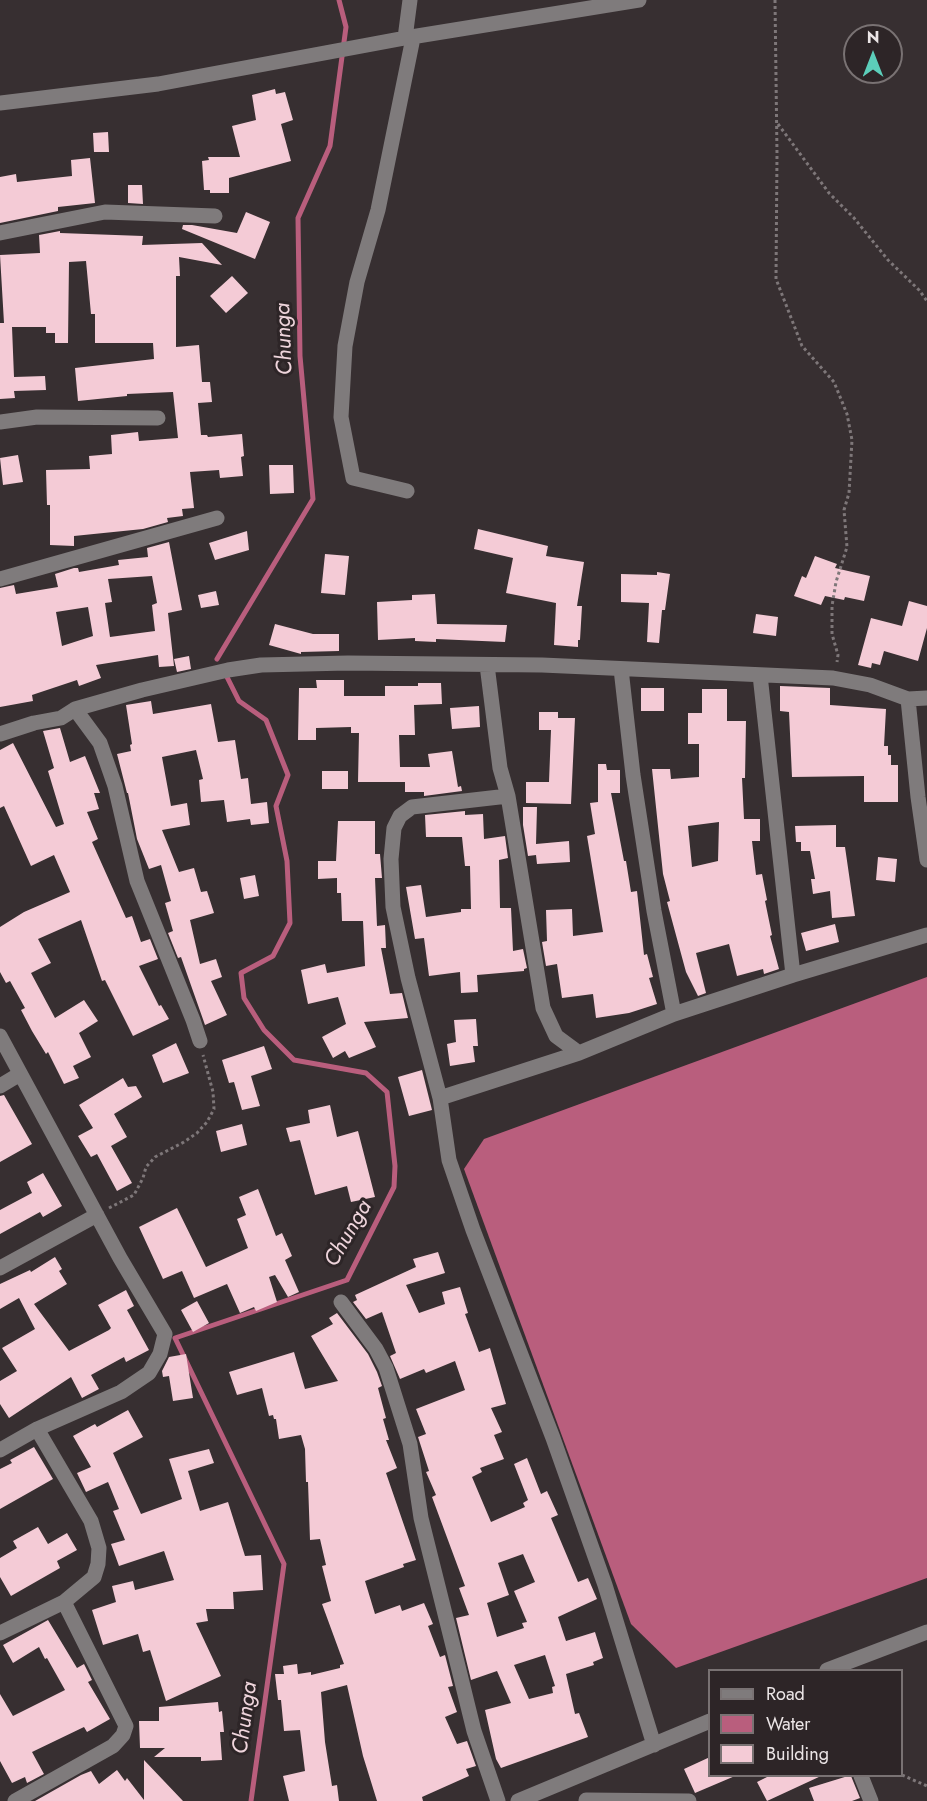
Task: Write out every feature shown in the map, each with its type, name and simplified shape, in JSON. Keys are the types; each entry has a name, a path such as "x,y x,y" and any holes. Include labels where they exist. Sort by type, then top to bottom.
{"street":[{"path":"407,491 352,478 341,417 345,346 357,282 378,210 409,38 410,0"},
{"path":"0,103 158,84 409,38 639,0"},
{"path":"0,233 105,212 215,216"},
{"path":"0,422 37,417 158,418"},
{"path":"0,579 217,518"},
{"path":"0,734 34,723 61,718 75,709 142,690 228,670 261,666 348,663 542,665 833,678 870,685 908,699 927,698"},
{"path":"487,665 500,768 508,796 543,1008 556,1036 579,1053"},
{"path":"621,669 633,775 652,900 674,1014"},
{"path":"760,675 793,975"},
{"path":"908,699 927,860"},
{"path":"75,709 90,728 103,751 115,786 137,881 200,1041"},
{"path":"508,796 412,807 400,816 394,828 393,907 408,978 440,1098 449,1160 473,1230 553,1438 601,1574 654,1745"},
{"path":"440,1098 579,1053 674,1014 927,935"},
{"path":"0,1036 97,1215 165,1334 160,1354 149,1373 121,1392 37,1429 0,1450"},
{"path":"0,1086 20,1074"},
{"path":"0,1268 97,1215"},
{"path":"341,1302 376,1349 386,1368 410,1444 421,1518 474,1731 498,1801"},
{"path":"0,1633 64,1602 94,1577 99,1548 91,1521 37,1429"},
{"path":"15,1801 113,1746 123,1735 126,1726 64,1602"},
{"path":"832,1669 927,1632"},
{"path":"518,1801 708,1722"},
{"path":"586,1774 586,1800 688,1801"},
{"path":"861,1777 871,1801"}],"path":[{"path":"775,0 776,279 802,346 834,382 847,414 852,440 849,493 844,510 847,547 832,606 832,634 838,655 833,678"},
{"path":"777,122 829,194 854,218 888,260 927,301"},
{"path":"97,1215 134,1195 150,1161 184,1142 207,1122 214,1109 213,1092 200,1041"},
{"path":"903,1774 927,1786"}],"water":[{"path":"927,977 927,1578 676,1668 631,1624 464,1169 484,1139"}],"building":[{"path":"275,89 276,94 285,92 293,120 281,124 291,161 229,178 229,193 210,193 210,190 204,190 202,161 209,160 208,157 240,157 232,126 256,120 252,95"},
{"path":"108,132 109,152 94,152 93,133"},
{"path":"90,158 95,203 58,207 58,211 0,223 0,177 16,174 17,182 72,176 71,160"},
{"path":"128,185 142,185 143,204 128,203"},
{"path":"246,212 270,222 255,259 182,229 183,225 192,225 237,233"},
{"path":"60,231 60,233 143,236 142,245 202,243 222,265 179,257 180,276 176,276 176,347 199,345 202,382 210,382 212,402 198,403 201,435 208,437 242,434 244,456 241,457 243,476 220,478 219,470 190,472 194,508 182,509 183,516 167,518 168,522 143,529 74,536 74,546 50,545 50,505 47,505 46,470 90,469 89,456 112,454 111,435 138,432 139,441 178,438 173,392 127,394 127,396 78,401 75,368 154,359 153,343 95,343 95,314 91,314 86,261 69,262 68,343 55,343 55,333 46,333 46,327 12,327 14,377 45,376 46,390 14,391 15,398 0,399 0,323 4,323 0,255 40,253 39,235"},
{"path":"232,276 248,293 226,313 210,296"},
{"path":"18,455 23,482 3,485 0,458"},
{"path":"269,465 293,465 294,493 270,494"},
{"path":"478,529 548,546 546,556 584,562 577,606 582,606 578,647 554,645 556,603 506,593 513,558 474,549"},
{"path":"247,531 249,550 215,560 209,543"},
{"path":"169,542 182,610 168,613 174,666 159,667 158,655 96,665 101,678 79,686 77,680 32,695 33,701 0,707 0,588 14,585 16,594 58,587 55,574 74,568 78,568 79,572 119,565 118,560 148,557 147,548","holes":["152,576 157,603 152,605 155,631 110,637 105,603 112,602 108,579","88,607 93,636 62,646 56,612"]},
{"path":"325,554 349,556 345,595 321,593"},
{"path":"815,556 837,564 835,568 870,576 864,601 825,596 821,605 794,596 802,576 806,578"},
{"path":"657,572 670,574 665,610 662,610 659,643 647,642 649,603 621,602 621,574 657,575"},
{"path":"216,591 219,605 201,608 198,595"},
{"path":"435,594 437,624 507,625 505,642 436,639 436,642 415,641 415,638 378,640 377,602 412,600 412,595"},
{"path":"909,601 927,606 927,628 918,661 884,651 880,665 872,663 871,668 858,665 871,618 902,626"},
{"path":"756,614 778,617 776,636 753,633"},
{"path":"275,624 313,634 339,634 339,651 301,652 301,654 269,645"},
{"path":"189,656 191,669 177,672 174,659"},
{"path":"316,680 344,680 344,696 385,696 385,686 441,683 442,704 414,705 415,735 399,735 400,767 430,767 428,754 452,751 458,787 461,786 462,791 424,796 424,792 405,792 405,782 358,782 359,733 351,733 351,727 316,728 316,740 298,740 299,688 317,688"},
{"path":"780,686 830,688 830,705 886,709 884,746 888,746 891,765 898,765 898,802 864,802 864,776 792,777 789,712 780,711"},
{"path":"641,688 664,688 664,711 641,711"},
{"path":"702,689 727,689 727,721 746,721 745,778 742,778 744,819 760,819 760,841 752,841 756,875 762,874 772,935 770,936 779,969 764,974 763,969 737,976 729,944 696,953 706,993 698,996 686,972 667,902 670,901 663,874 652,769 670,769 671,779 699,777 699,744 688,744 688,713 702,713","holes":["719,822 718,861 692,867 688,826"]},
{"path":"151,701 153,714 211,704 218,742 235,740 241,779 248,778 251,804 267,802 269,823 251,825 250,819 227,822 224,800 201,802 199,780 203,779 196,750 162,757 171,806 187,803 190,825 162,830 179,872 194,868 201,892 207,891 214,913 190,920 200,964 216,959 222,977 211,981 227,1015 205,1025 181,957 178,958 168,933 173,931 165,903 171,901 161,865 149,869 137,839 117,754 131,751 126,705"},
{"path":"479,706 480,727 452,729 450,708"},
{"path":"539,712 558,712 558,718 575,718 571,804 526,803 526,782 549,782 551,730 539,730"},
{"path":"60,728 70,762 85,756 100,793 94,793 99,809 87,812 98,839 92,842 126,918 132,916 141,942 150,939 158,959 139,966 159,1006 161,1005 169,1019 133,1036 105,980 102,981 81,920 38,939 51,963 31,973 55,1018 84,1000 98,1021 79,1033 91,1057 73,1066 79,1078 64,1084 48,1052 46,1054 32,1031 21,1010 25,1008 10,981 6,983 0,972 0,927 24,912 70,892 54,855 31,866 4,806 0,808 0,750 13,743 56,827 64,824 48,771 54,768 43,731"},
{"path":"598,764 606,764 607,770 620,770 620,793 611,793 631,892 637,891 644,955 647,954 653,977 649,978 657,1004 629,1013 596,1018 593,994 562,998 557,964 546,966 542,942 547,941 546,910 572,909 573,936 603,932 587,836 595,834 590,803 598,802"},
{"path":"322,771 348,771 348,789 322,789"},
{"path":"523,807 537,807 536,844 569,841 570,862 537,864 536,855 528,856 523,825"},
{"path":"465,811 465,815 483,814 484,839 505,836 508,858 499,860 500,908 511,908 513,951 523,949 527,968 524,971 477,975 478,992 461,993 460,972 429,976 424,938 415,939 406,887 421,885 426,917 471,909 470,866 465,866 462,837 426,837 425,815"},
{"path":"338,821 375,821 375,854 380,854 382,878 375,878 377,926 385,925 386,948 381,948 390,994 402,993 408,1018 364,1022 376,1047 349,1058 345,1051 333,1058 322,1037 346,1024 338,997 308,1004 301,970 325,964 327,973 365,966 363,921 342,921 341,893 337,893 337,878 318,879 318,861 336,861"},
{"path":"836,825 836,847 845,847 855,916 832,918 830,891 813,894 811,879 815,879 810,851 801,851 801,842 796,842 795,826"},
{"path":"878,857 897,859 895,882 876,880"},
{"path":"255,875 259,896 244,899 240,878"},
{"path":"835,924 839,942 806,951 801,933"},
{"path":"476,1019 478,1046 473,1046 475,1062 450,1066 447,1044 456,1042 454,1020"},
{"path":"176,1043 189,1073 163,1083 152,1055"},
{"path":"264,1046 272,1069 251,1076 260,1106 242,1110 234,1082 229,1083 222,1060"},
{"path":"422,1070 432,1110 409,1116 398,1077"},
{"path":"123,1078 128,1087 136,1086 142,1097 114,1114 127,1137 111,1146 132,1183 117,1191 97,1154 91,1157 78,1136 93,1128 79,1105"},
{"path":"4,1095 32,1144 0,1162 0,1096"},
{"path":"330,1105 337,1137 358,1131 375,1197 351,1202 347,1186 315,1195 300,1140 290,1142 286,1128 310,1123 308,1110"},
{"path":"242,1124 247,1145 221,1152 216,1131"},
{"path":"43,1173 62,1206 43,1217 40,1212 0,1234 0,1210 32,1193 27,1182"},
{"path":"258,1189 276,1236 282,1233 292,1256 285,1260 299,1292 288,1297 275,1275 269,1277 277,1302 256,1311 254,1307 240,1313 227,1284 194,1298 182,1271 163,1279 139,1227 177,1208 206,1267 248,1248 237,1219 246,1215 239,1197"},
{"path":"438,1252 445,1273 406,1285 419,1313 445,1304 442,1292 460,1287 468,1313 465,1314 479,1352 490,1348 506,1404 491,1408 502,1432 494,1435 504,1459 480,1468 482,1472 472,1477 491,1522 525,1507 523,1503 528,1500 514,1464 527,1458 541,1494 547,1491 558,1515 551,1518 578,1582 588,1578 597,1599 558,1617 566,1641 595,1632 603,1658 593,1662 594,1665 566,1674 575,1714 579,1713 588,1737 501,1768 496,1759 485,1710 511,1703 497,1671 471,1680 456,1618 469,1615 459,1588 465,1586 432,1497 436,1495 426,1472 429,1471 418,1437 426,1434 416,1409 465,1390 455,1361 426,1373 424,1369 400,1379 390,1356 396,1353 382,1312 366,1319 353,1302 357,1300 355,1295 416,1267 413,1259","holes":["523,1554 535,1582 514,1591 527,1622 522,1623 524,1628 497,1637 487,1603 509,1595 498,1563","545,1655 555,1686 552,1687 553,1693 529,1699 514,1665"]},
{"path":"55,1257 62,1269 59,1271 67,1284 34,1304 69,1351 111,1328 98,1305 126,1290 134,1306 127,1310 149,1350 126,1362 124,1357 91,1375 99,1389 82,1398 71,1377 9,1418 0,1404 0,1381 17,1371 2,1348 35,1329 19,1298 0,1309 0,1284 30,1270 31,1272"},
{"path":"197,1301 209,1323 193,1332 181,1310"},
{"path":"337,1313 368,1354 382,1386 378,1388 386,1418 383,1419 389,1440 386,1440 397,1468 386,1473 416,1560 403,1564 404,1567 365,1581 375,1614 400,1605 402,1611 424,1603 433,1624 428,1626 440,1657 445,1655 453,1686 448,1687 457,1712 445,1717 457,1744 467,1741 476,1766 466,1769 469,1776 422,1797 423,1801 377,1801 363,1756 347,1685 321,1692 325,1742 332,1786 337,1785 339,1801 289,1801 283,1776 305,1771 300,1730 284,1731 281,1700 278,1700 275,1674 284,1674 283,1666 297,1664 298,1674 311,1672 311,1675 340,1668 340,1665 344,1664 322,1604 331,1601 322,1566 326,1565 320,1539 310,1540 308,1482 306,1482 305,1449 301,1435 279,1439 276,1419 273,1415 269,1416 262,1388 237,1395 229,1372 294,1352 305,1389 338,1381 311,1336 333,1324 329,1318"},
{"path":"186,1354 193,1398 173,1401 169,1376 163,1377 162,1371 169,1357"},
{"path":"128,1410 143,1437 113,1453 141,1514 182,1499 169,1459 209,1449 214,1463 188,1471 200,1511 228,1502 245,1556 261,1555 263,1590 233,1592 234,1609 206,1609 208,1621 196,1623 221,1676 166,1701 150,1650 143,1652 138,1634 103,1645 92,1610 116,1602 112,1586 133,1581 135,1590 174,1580 164,1551 119,1566 111,1544 125,1540 113,1511 119,1509 108,1482 86,1492 77,1473 91,1467 73,1436 95,1424 97,1427"},
{"path":"34,1447 53,1479 0,1509 0,1469 12,1463 10,1460"},
{"path":"38,1527 48,1544 67,1533 77,1550 57,1561 60,1568 11,1596 0,1577 0,1558 17,1548 13,1541"},
{"path":"48,1620 77,1668 84,1664 92,1680 88,1682 110,1719 87,1732 84,1727 32,1752 44,1774 27,1783 25,1777 12,1783 0,1761 0,1694 13,1716 65,1690 39,1647 13,1663 3,1645"},
{"path":"218,1702 219,1712 222,1711 224,1732 220,1732 222,1760 201,1761 201,1757 154,1757 165,1748 140,1748 139,1721 159,1721 159,1707"},
{"path":"708,1758 708,1777 733,1777 695,1793 684,1769"},
{"path":"144,1760 183,1801 35,1801 91,1771 99,1784 117,1770 125,1781 127,1778 144,1800"},
{"path":"767,1777 819,1777 767,1801 757,1782"},
{"path":"851,1777 860,1798 852,1801 814,1801 809,1788"}],"waterway":[{"name":"Chunga","path":"217,659 313,499 300,356 298,218 330,146 346,27 339,0"},
{"name":"Chunga","path":"226,675 239,701 266,720 288,775 276,806 287,861 290,923 273,956 241,973 244,998 264,1030 294,1060 366,1073 387,1092 395,1166 394,1187 347,1280 175,1338 284,1564 251,1801"}]}
